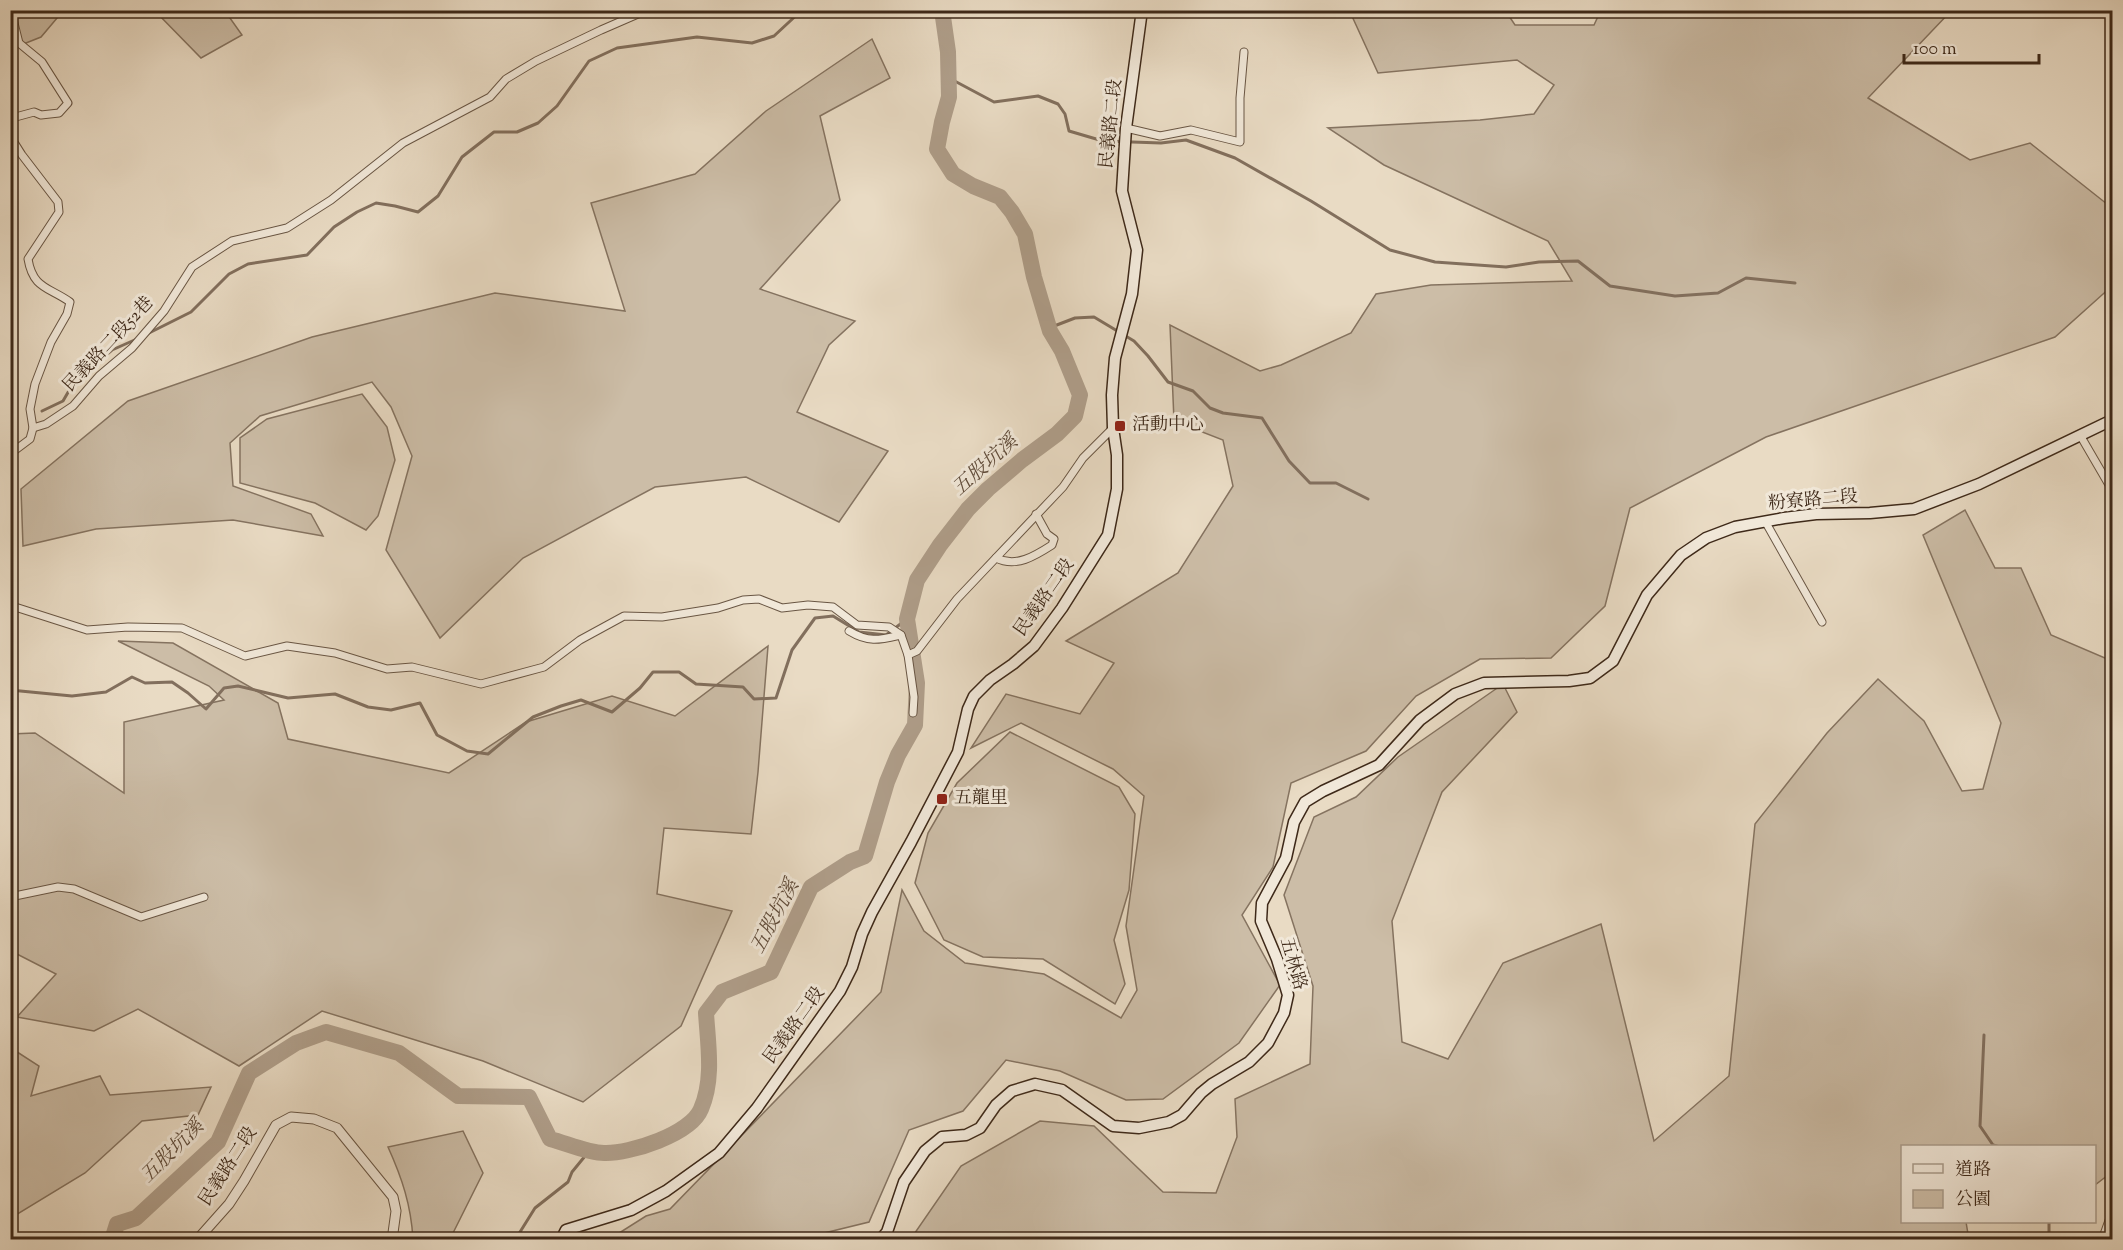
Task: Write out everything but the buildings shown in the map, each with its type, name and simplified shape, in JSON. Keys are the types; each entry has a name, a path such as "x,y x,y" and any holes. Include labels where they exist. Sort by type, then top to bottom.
{"main road":[{"name":"民義路二段","path":"561,1239 566,1230 577,1225 631,1210 648,1202 719,1153 757,1108 840,991 852,967 862,934 872,912 958,752 968,709 974,696 990,680 1034,646 1062,608 1108,535 1117,489 1112,394 1116,358 1132,294 1137,250 1122,192 1124,148 1142,10"},
{"name":"粉寮路二段","path":"1569,681 1590,678 1613,661 1647,596 1681,555 1706,538 1734,527 1816,513 1870,513 1914,508 1979,484 2112,420"},
{"name":"五林路","path":"880,1239 887,1232 904,1182 925,1151 942,1137 966,1135 980,1128 996,1105 1012,1091 1035,1084 1062,1090 1113,1125 1139,1128 1169,1122 1182,1115 1200,1093 1249,1062 1268,1043 1284,1013 1288,995 1277,959 1261,921 1262,903 1286,858 1294,822 1305,802 1323,790 1379,765 1420,720 1455,694 1484,683 1569,681"}],"street":[{"name":"民義路二段52巷","path":"13,10 12,15 19,43 42,62 68,103 59,113 41,115 34,112 12,118 10,135 22,155 58,202 59,212 28,260 30,273 41,286 58,293 70,302 67,314 51,342 35,384 30,409 33,428 46,424 73,406 99,376 132,348 164,310 192,267 232,241 287,228 331,200 403,143 490,97 506,79 536,61 647,10"},
{"path":"1126,132 1160,136 1191,130 1240,142 1240,98 1244,52"},
{"path":"10,454 30,439 33,428"},
{"path":"908,655 917,651 957,599 1063,487 1083,458 1113,428"},
{"path":"2080,435 2112,490"},
{"path":"996,558 1007,563 1024,560 1052,545 1054,539 1047,534 1036,514"},
{"path":"1765,521 1821,622"},
{"path":"12,606 87,630 128,627 182,628 246,656 287,646 335,653 387,669 412,667 482,684 544,667 580,640 624,616 662,617 718,608 743,600 759,599 782,608 833,607 857,625 889,627 901,635 908,655 914,697 913,713"},
{"path":"849,631 860,638 876,641 901,635"},
{"path":"10,897 58,887 74,889 141,916 204,897"},
{"name":"民義路二段","path":"197,1239 229,1204 276,1125 291,1117 314,1119 337,1128 351,1144 393,1197 396,1210 392,1239"},
{"path":"2103,1239 2112,1215"}],"green space":[{"path":"1505,10 1515,25 1594,25 1601,10 1951,11 1868,98 1970,160 2030,143 2112,208 2112,286 2055,337 1766,437 1630,508 1605,606 1551,658 1480,659 1416,696 1366,751 1291,783 1273,867 1242,915 1280,985 1239,1043 1163,1099 1126,1100 1060,1071 1006,1060 963,1111 909,1130 869,1222 806,1239 608,1240 646,1216 670,1209 881,992 902,890 924,931 965,963 1044,974 1121,1018 1137,990 1126,926 1144,796 1113,769 1021,723 971,748 1006,694 1080,714 1114,663 1066,641 1178,573 1233,486 1223,440 1174,421 1170,325 1260,371 1281,365 1351,333 1376,294 1431,285 1572,281 1548,241 1384,165 1328,128 1480,120 1534,114 1554,85 1517,60 1378,73 1351,14 1437,14 1438,11"},
{"path":"11,11 63,11 41,37 11,49"},
{"path":"155,11 225,11 242,35 201,58"},
{"path":"872,39 890,78 820,116 840,200 760,289 855,321 829,345 797,412 888,451 839,522 746,477 655,487 523,558 440,638 386,550 412,456 391,407 372,382 260,416 230,443 233,486 311,514 323,536 233,520 96,529 23,546 21,489 128,401 312,337 495,293 625,311 591,203 695,174 766,111"},
{"path":"362,394 387,427 395,460 378,516 366,530 315,503 240,483 240,438 267,419"},
{"path":"1965,510 1995,568 2021,568 2051,635 2112,661 2112,1172 2096,1184 2096,1145 1901,1145 1901,1223 1966,1223 1969,1240 910,1240 961,1166 1040,1121 1094,1126 1163,1192 1216,1193 1237,1137 1235,1099 1310,1064 1313,986 1284,895 1314,817 1356,797 1398,757 1503,684 1517,712 1442,792 1392,921 1402,1042 1448,1059 1503,963 1601,924 1654,1141 1729,1076 1755,824 1827,733 1878,679 1924,721 1962,791 1983,789 2001,723 1923,535"},
{"path":"118,641 173,643 278,703 288,739 449,773 526,722 612,696 675,716 768,646 751,834 664,828 657,894 732,911 681,1026 583,1102 483,1061 322,1011 239,1066 138,1009 94,1031 17,1017 56,974 11,951 10,734 35,733 124,793 124,722 224,700 209,686"},
{"path":"1010,732 1119,787 1135,814 1129,890 1114,940 1125,984 1115,1004 1043,959 983,957 944,940 915,883 928,833 957,783"},
{"path":"11,1048 39,1066 31,1096 100,1076 110,1095 211,1087 198,1115 142,1121 85,1173 11,1218"},
{"path":"463,1131 483,1173 450,1239 413,1239 405,1192 388,1147"}],"waterway":[{"path":"147,334 191,312 229,274 248,264 307,255 334,227 376,203 418,212 438,196 462,157 494,132 517,132 538,123 557,106 589,61 617,48 697,37 752,43 774,36 802,10"},
{"name":"五股坑溪","path":"112,1240 117,1224 136,1218 218,1142 249,1073 296,1043 326,1032 399,1053 458,1096 529,1097 550,1139 591,1151 604,1153 629,1150 659,1141 685,1127 695,1118 701,1109 708,1086 709,1050 706,1013 722,992 771,972 811,887 850,862 865,856 887,782 898,755 915,725 917,683 907,619 917,580 968,509 988,489 1057,434 1075,416 1080,395 1062,351 1050,331 1034,277 1025,234 1000,197 973,186 953,174 937,149 949,97 948,52 942,10"},
{"path":"949,78 994,102 1038,96 1058,104 1065,114 1069,131 1103,141 1161,143 1186,140 1235,158 1311,201 1390,250 1435,262 1506,267 1539,262 1578,261 1610,286 1675,296 1718,293 1746,278 1795,283"},
{"path":"1049,328 1075,318 1094,317 1134,341 1168,382 1193,391 1210,408 1223,413 1262,418 1289,461 1310,483 1336,483 1368,499"},
{"path":"42,411 63,401 74,382 112,350 139,338"},
{"path":"10,690 72,696 106,692 132,677 145,683 172,682 206,709 224,688 238,686 288,698 335,694 368,707 391,710 420,703 437,735 467,751 488,754 533,717 561,706 581,700 612,712 640,688 653,672 679,672 696,684 743,687 754,699 776,698 792,650 815,618 833,616 859,632 886,635 907,619"},
{"path":"1984,1035 1980,1126 1993,1145"},
{"path":"515,1240 535,1208 568,1182 572,1172 590,1150"},
{"path":"2049,1223 2049,1240"}],"place":[{"name":"活動中心","path":"1120,426"},
{"name":"五龍里","path":"942,799"}]}
